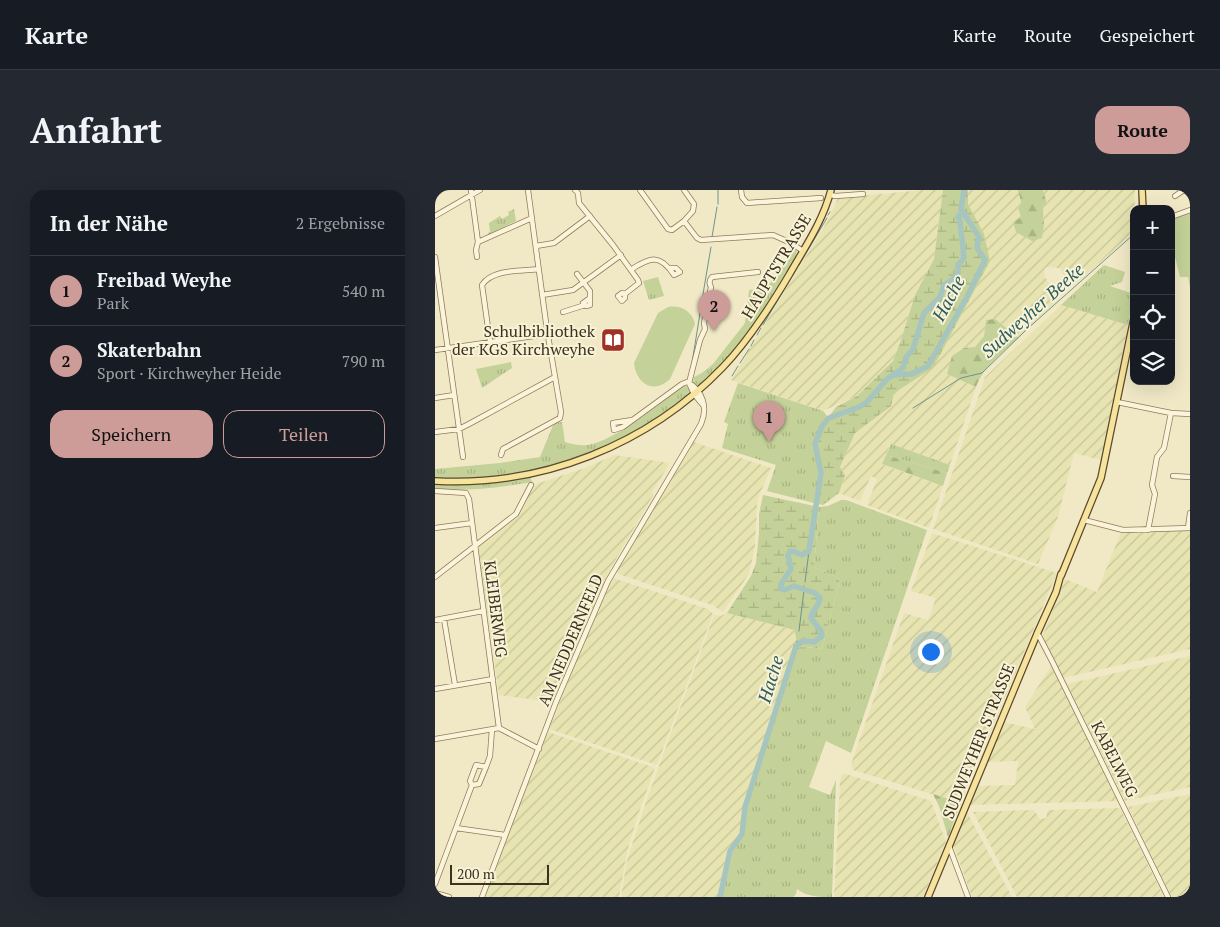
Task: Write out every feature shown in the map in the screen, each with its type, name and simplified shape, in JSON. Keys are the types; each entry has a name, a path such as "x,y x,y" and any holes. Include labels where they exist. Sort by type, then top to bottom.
{"main road":[{"path":"1142,190 1143,205"},
{"name":"HAUPTSTRASSE","path":"435,481 474,481 512,477 557,468 605,450 643,431 696,393 724,366 747,338 777,294 820,222 831,192"},
{"name":"SUDWEYHER STRASSE","path":"928,897 1104,468 1130,339"}],"street":[{"path":"435,216 472,192 480,190"},
{"path":"501,455 503,449 560,418 561,412 528,190"},
{"path":"640,190 668,229 675,228 693,210 694,207 685,190"},
{"path":"741,190 742,197 747,203 821,198"},
{"path":"1175,196 1183,190"},
{"path":"578,191 579,203 621,255 639,284 625,294"},
{"path":"472,192 478,242 477,257"},
{"path":"831,192 836,196 863,194"},
{"path":"1175,216 1190,210"},
{"path":"536,246 554,242 590,216"},
{"path":"478,242 531,218"},
{"path":"683,221 693,234 701,240 773,235 791,243 803,252"},
{"path":"543,295 573,290 621,255"},
{"path":"435,257 463,457"},
{"path":"631,270 645,262 655,260 664,262 669,268"},
{"path":"490,342 482,285 497,274 539,269"},
{"path":"689,384 700,340 705,329 704,323 711,287 709,284 713,277 758,272"},
{"path":"563,312 585,305 583,303 590,298 590,292 577,274"},
{"path":"435,350 548,334"},
{"path":"435,432 459,429 555,377"},
{"path":"632,420 683,384 689,384"},
{"path":"689,384 696,393"},
{"name":"AM NEDDERNFELD","path":"482,897 560,694 611,574 704,418 704,406 696,393"},
{"path":"435,398 454,395"},
{"path":"1117,402 1171,413 1190,414"},
{"path":"1147,530 1155,494 1152,484 1157,457 1164,448 1171,413"},
{"path":"1173,476 1190,477"},
{"path":"435,577 516,514 531,485"},
{"name":"KLEIBERWEG","path":"435,491 466,493 469,499 499,728"},
{"path":"1084,520 1117,529 1189,528 1190,514"},
{"path":"435,528 472,523"},
{"path":"435,620 483,611"},
{"path":"444,618 455,685"},
{"name":"KABELWEG","path":"1037,634 1168,897"},
{"path":"435,689 493,679"},
{"path":"435,739 499,728 539,749"},
{"path":"472,785 479,784 490,756 492,729"},
{"path":"435,884 472,785 470,781 476,765 486,767"},
{"path":"456,828 505,835"},
{"path":"949,846 968,897"},
{"path":"435,893 449,897"}],"shaded area":[{"path":"923,190 943,190 934,259 915,295 893,361 883,373 857,396 823,411 731,380 828,220 838,198"},
{"path":"968,190 1018,190 1021,202 1018,208 1021,217 1013,222 1016,232 1044,225 1043,208 1047,204 1043,190 1135,190 1135,205 1130,205 1130,236 1073,286 1059,268 1047,267 1044,270 1045,277 1059,299 1019,338 995,319 986,320 984,336 975,347 964,348 947,374 976,387 950,465 890,444 883,465 943,486 929,528 867,505 877,479 871,476 860,501 839,493 845,475 840,467 855,433 890,406 894,393 908,383 974,217 968,204"},
{"path":"1061,305 1128,325 1101,460 1074,453 1058,517 1038,564 933,529 985,377"},
{"path":"694,442 771,468 757,505 755,547 749,574 723,612 712,605 616,572"},
{"path":"615,455 670,463 608,573 552,702 499,695 478,545 518,516 533,486 536,484 582,469"},
{"path":"1190,530 1190,649 1063,678 1042,637 1065,579 1097,592 1121,532"},
{"path":"932,533 1057,573 961,803 853,770 851,764 904,613 928,620 936,598 911,591"},
{"path":"613,578 708,609 713,614 657,765 549,729 587,634"},
{"path":"727,613 795,630 797,646 747,808 744,835 733,851 722,897 621,897 627,860 647,799 714,615 720,616"},
{"path":"1190,656 1190,787 1125,801 1067,684"},
{"path":"1051,666 1118,801 969,805 977,786 1015,785 1018,761 987,762 1004,722 1035,729 1025,707"},
{"path":"548,732 655,768 627,852 619,897 485,897"},
{"path":"843,773 931,801 946,842 923,897 834,897 840,781"},
{"path":"1190,794 1190,897 1171,897 1128,807"},
{"path":"1120,808 1164,897 1017,897 973,812 1034,810 1040,819 1046,818 1048,810"},
{"path":"967,812 1012,897 972,897 953,844"}],"green space":[{"path":"943,190 968,190 968,204 984,234 990,261 933,368 894,393 891,406 855,433 840,467 845,475 839,493 823,505 814,503 819,473 813,445 814,439 836,407 857,396 893,361 915,295 934,259"},
{"path":"1018,190 1043,190 1047,204 1043,208 1044,225 1042,238 1032,241 1016,232 1013,222 1021,217 1018,208 1021,202"},
{"path":"514,209 516,221 488,235 490,232 489,223 500,216 502,219 509,215 508,212"},
{"path":"1190,212 1190,288 1188,277 1180,277 1175,257 1175,218"},
{"path":"792,247 797,250 796,255 767,304 742,339 730,355 698,386 693,383 694,377 713,364 745,323 749,290 766,288 775,277"},
{"path":"1104,265 1125,272 1122,282 1110,286 1130,293 1128,325 1061,305"},
{"path":"658,277 664,296 649,300 643,281"},
{"path":"668,307 677,307 689,312 695,324 670,379 664,384 657,386 646,385 638,376 634,363 658,313"},
{"path":"995,319 1019,338 989,366 979,379 976,387 947,374 952,356 964,348 975,347 984,336 986,320"},
{"path":"511,362 512,368 482,388 476,369"},
{"path":"738,383 823,411 828,417 817,433 814,444 819,476 814,503 767,491 776,465 722,448 728,424 724,422"},
{"path":"684,385 690,389 690,394 640,429 592,453 567,462 515,474 488,478 435,478 435,469 540,457 554,423 562,422 565,442 576,445 588,445 599,442 625,429"},
{"path":"891,444 950,465 947,473 886,455"},
{"path":"886,455 947,473 943,486 882,464"},
{"path":"530,477 532,482 507,486 435,490 435,483 483,482"},
{"path":"763,495 819,507 814,567 840,579 822,649 797,646 795,630 727,613 751,576 756,563 759,514"},
{"path":"841,500 846,500 927,530 851,753 826,741 809,787 830,795 836,780 832,897 813,896 797,889 793,897 722,897 733,851 744,835 747,808 797,646 822,649 840,579 814,567 819,507 828,506"},
{"path":"933,794 961,803 948,837 939,806"}],"waterway":[{"path":"718,190 718,204"},
{"name":"Hache","path":"720,897 730,851 742,834 745,807 796,646 803,641 814,642 822,636 821,631 811,618 820,598 815,593 794,586 784,590 781,589 781,584 791,569 788,556 790,551 802,555 809,551 821,473 815,444 822,426 829,418 859,407 867,402 887,379 893,375 912,374 928,366 968,295 985,260 977,248 979,237 961,209 964,190"},
{"name":"Sudweyher Beeke","path":"1139,190 1139,205"},
{"path":"712,237 717,207"},
{"name":"Hache","path":"893,375 903,368 907,356 913,349 924,313 940,297 944,285 958,273 958,265 964,258 958,217 962,212"},
{"path":"799,265 827,218"},
{"name":"Sudweyher Beeke","path":"913,408 961,378 982,373 1026,330 1130,238"},
{"path":"702,300 711,247"},
{"path":"763,325 797,268"},
{"path":"692,363 702,301"},
{"path":"757,335 761,328"},
{"path":"751,346 754,340"},
{"path":"740,363 749,349"},
{"path":"732,376 738,366"},
{"path":"805,582 809,551"},
{"path":"799,631 804,590"},
{"name":"Hache","path":"796,646 797,641"}],"place":[{"name":"Skaterbahn","path":"714,331"},
{"name":"Schulbibliothek der KGS Kirchweyhe","path":"613,340"},
{"name":"Freibad Weyhe","path":"769,442"}]}
